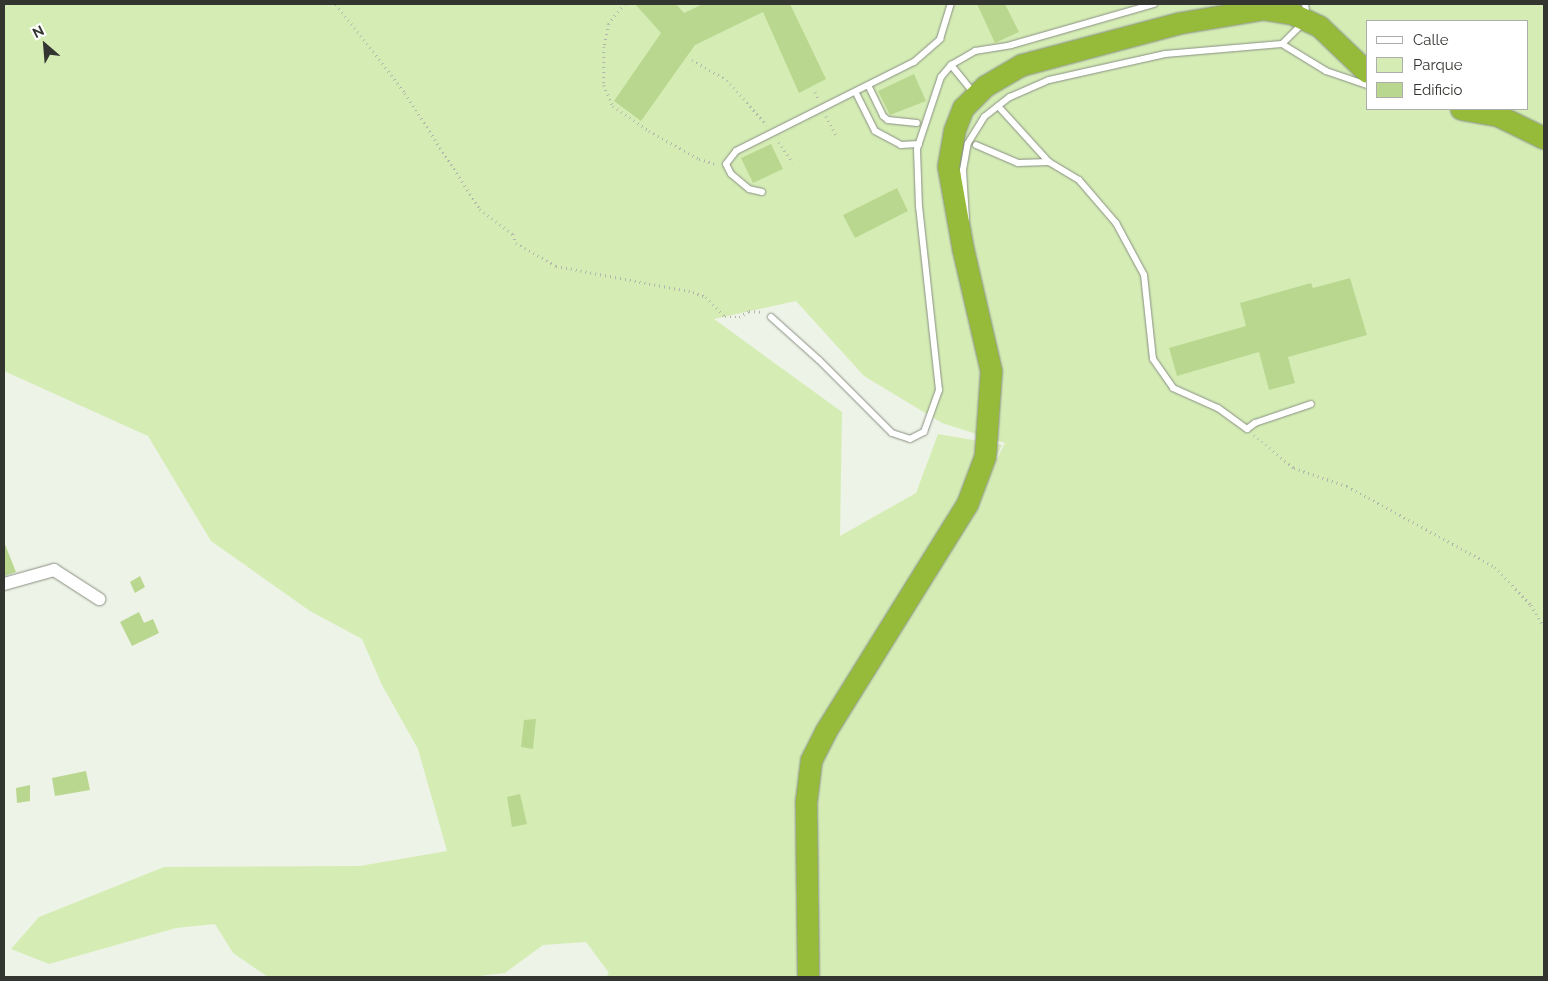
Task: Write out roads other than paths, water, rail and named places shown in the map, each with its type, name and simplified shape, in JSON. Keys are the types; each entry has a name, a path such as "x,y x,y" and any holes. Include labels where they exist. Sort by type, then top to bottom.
{"highway":[{"path":"808,977 806,801 811,760 825,732 967,504 984,456 991,371 963,250 948,166 957,123 963,108 975,94 1002,74 1039,60 1179,23 1262,9 1293,14 1319,26 1366,71"},
{"path":"1466,110 1499,116 1544,138"}],"street":[{"path":"4,584 54,570 99,599"}],"lane":[{"path":"762,192 749,189 731,174 726,164 736,151 856,93 914,62 940,40 950,4"},
{"path":"771,317 819,360 892,433 910,439 924,432 939,390 919,207 919,144 941,77 951,65 975,51 1011,45 1154,4"},
{"path":"1282,44 1300,26"},
{"path":"963,250 968,209 963,170 968,143 984,117 998,106 1010,97 1050,80 1165,54 1282,44 1326,71 1366,85"},
{"path":"951,65 975,94"},
{"path":"869,86 883,116 917,123"},
{"path":"856,93 874,131 901,145 919,144"},
{"path":"998,106 1050,162 1079,180 1116,223 1144,275 1152,359 1173,388 1218,408 1247,429 1255,423 1311,404"},
{"path":"976,146 1018,163 1050,162"}]}
